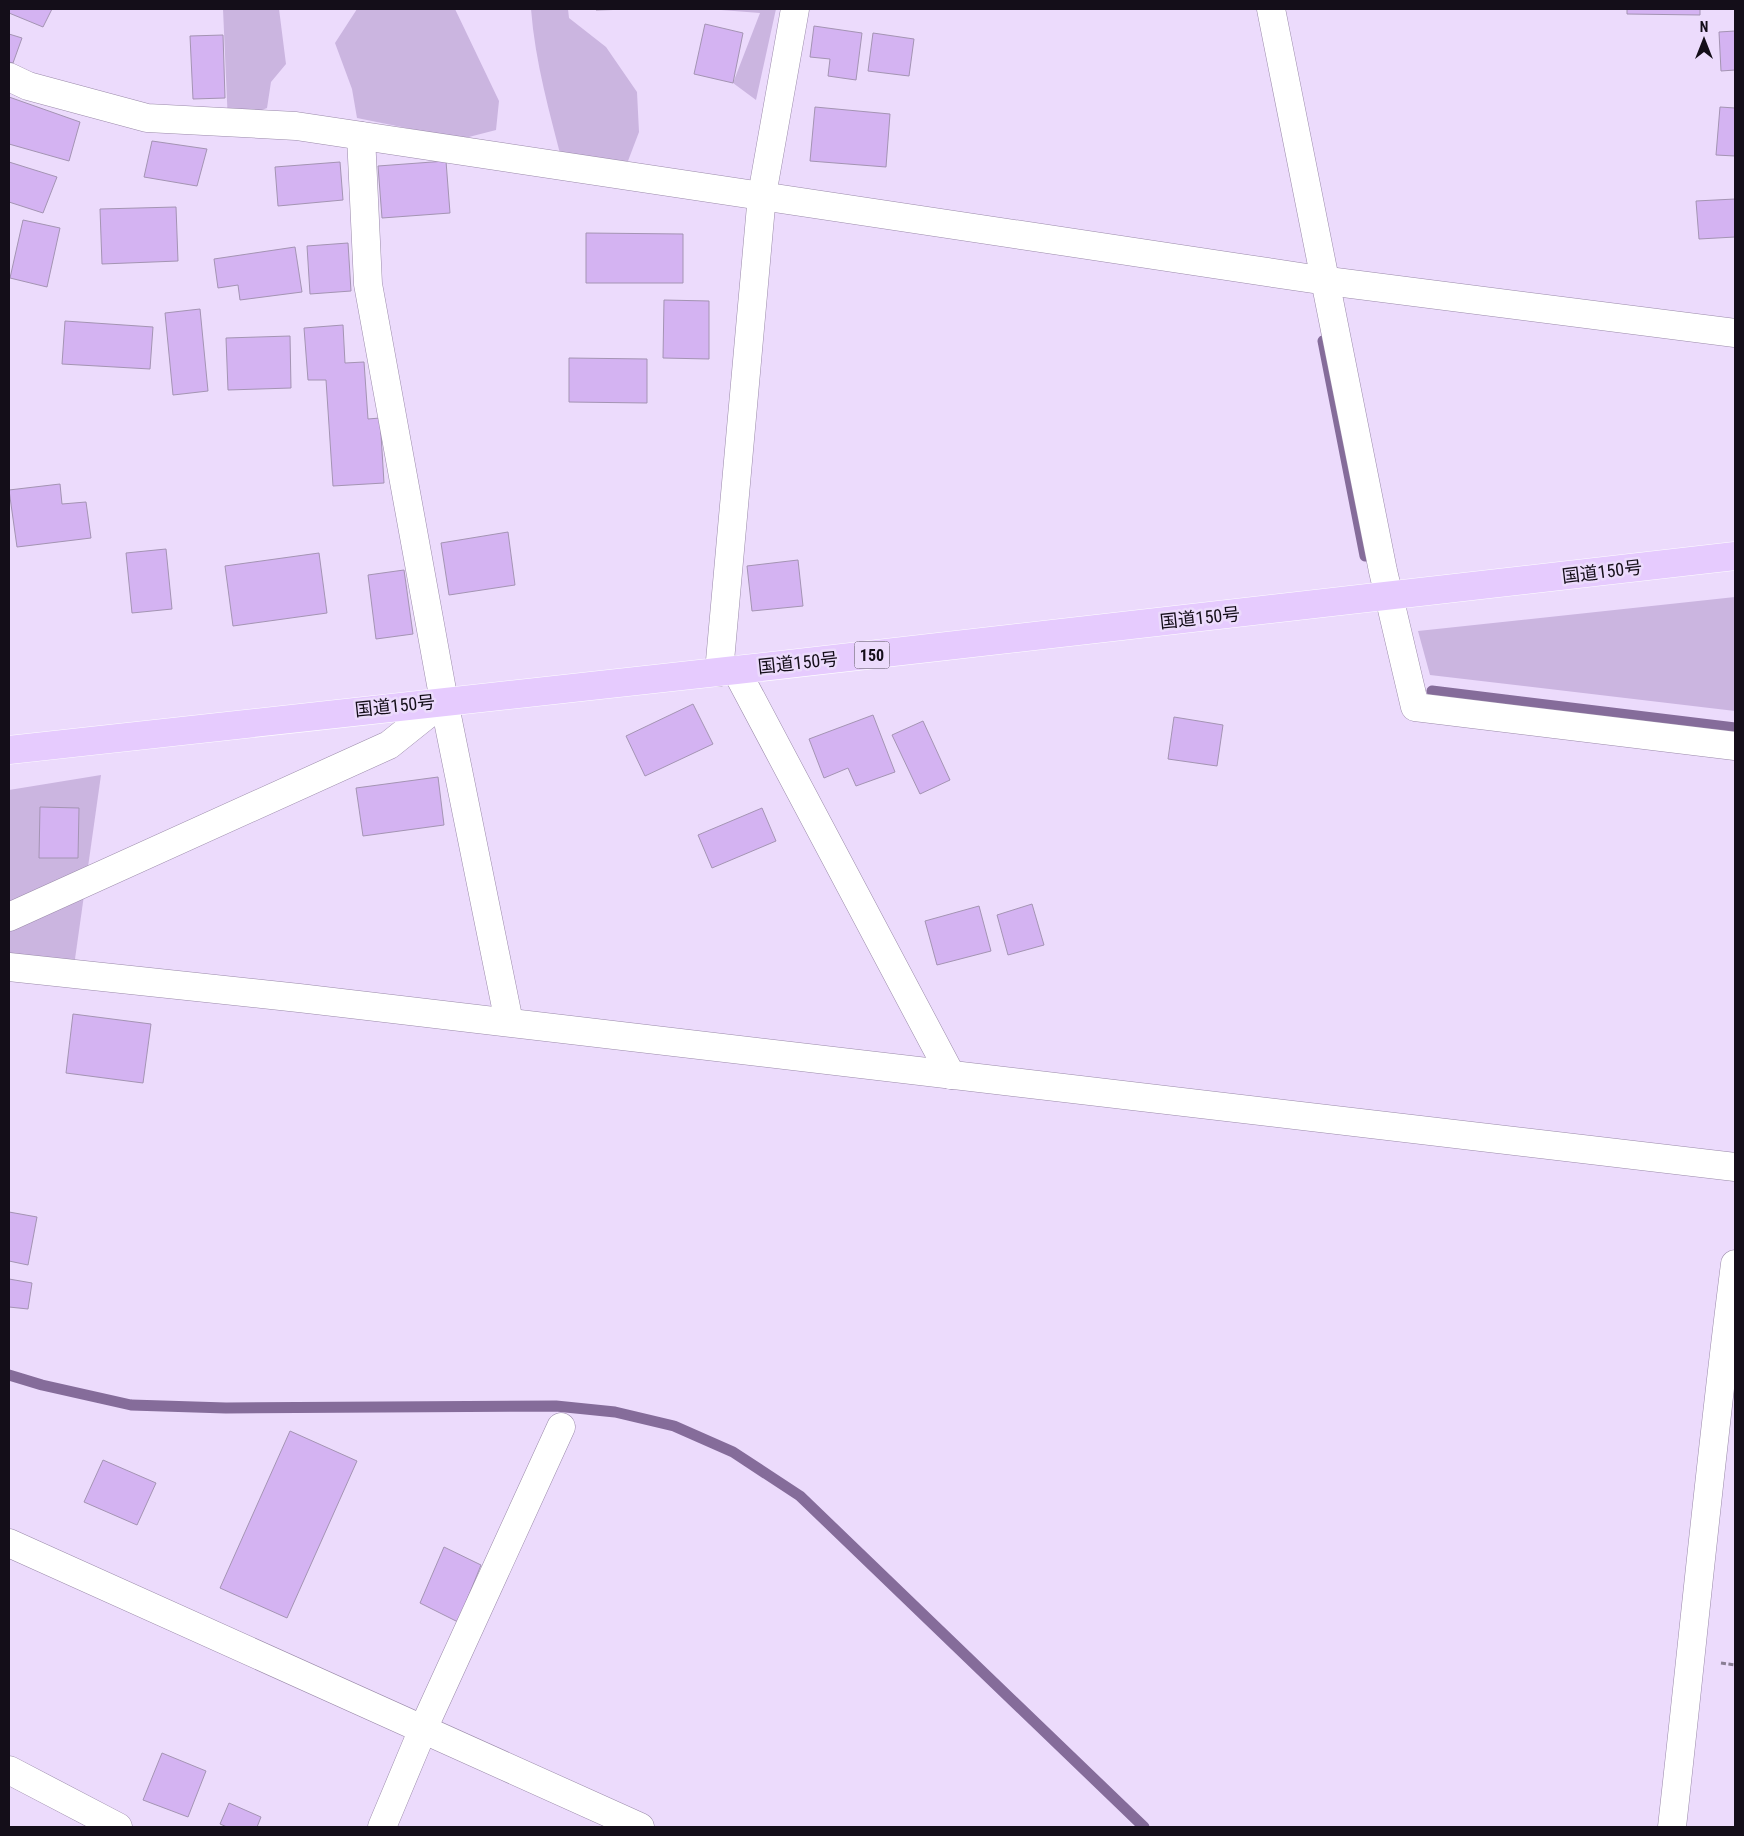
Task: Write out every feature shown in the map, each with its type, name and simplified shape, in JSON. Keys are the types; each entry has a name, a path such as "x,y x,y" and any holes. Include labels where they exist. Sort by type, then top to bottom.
{"highway":[{"name":"国道150号","path":"9,750 728,671 1735,556"}],"street":[{"path":"795,9 762,195 728,671 951,1075"},
{"path":"1271,9 1314,279 1415,707 1735,746"},
{"path":"9,76 28,86 147,118 296,126 1314,279 1735,334"},
{"path":"361,136 368,284 444,701 509,1022"},
{"path":"9,917 389,745 444,701"},
{"path":"9,966 509,1022 1735,1167"},
{"path":"1672,1827 1715,1420 1735,1264"},
{"path":"382,1827 422,1729 561,1427"},
{"path":"9,1543 640,1827"},
{"path":"9,1770 118,1827"}],"shaded area":[{"path":"223,9 279,9 286,64 271,82 267,108 228,123"},
{"path":"357,9 455,9 499,101 496,130 461,139 357,118 352,89 335,43"},
{"path":"531,9 568,9 569,18 606,47 637,92 639,132 628,161 593,170 563,165 539,68"},
{"path":"708,9 776,9 756,100 733,83 760,13"},
{"path":"1735,597 1735,711 1430,675 1418,631"},
{"path":"101,775 73,973 9,965 9,790"}],"building":[{"path":"9,9 52,9 43,27 9,13"},
{"path":"595,9 630,9 596,10"},
{"path":"1627,9 1700,9 1700,15 1627,14"},
{"path":"705,24 743,33 733,83 694,74"},
{"path":"814,26 862,33 856,80 828,76 830,59 810,57"},
{"path":"1735,31 1735,70 1721,71 1719,32"},
{"path":"873,33 914,39 909,76 868,71"},
{"path":"9,34 22,38 13,63 9,62"},
{"path":"223,35 225,98 193,99 190,36"},
{"path":"9,97 80,122 69,161 9,144"},
{"path":"815,107 890,114 886,167 810,161"},
{"path":"1720,107 1735,108 1735,156 1716,155"},
{"path":"152,141 207,149 197,186 144,177"},
{"path":"446,161 450,213 382,218 378,166"},
{"path":"9,162 57,177 43,213 9,202"},
{"path":"340,162 343,200 278,206 275,167"},
{"path":"1735,199 1735,237 1699,239 1696,201"},
{"path":"176,207 178,261 102,264 100,209"},
{"path":"23,220 60,228 47,287 10,278"},
{"path":"586,233 683,234 683,283 586,283"},
{"path":"348,243 351,291 310,294 307,246"},
{"path":"295,247 302,292 240,300 238,285 218,288 214,259"},
{"path":"664,300 709,301 709,359 663,358"},
{"path":"200,309 208,391 173,395 165,313"},
{"path":"65,321 153,327 150,369 62,364"},
{"path":"343,325 345,363 364,362 368,419 380,418 384,483 333,486 326,380 308,380 304,328"},
{"path":"290,336 291,388 228,390 226,338"},
{"path":"569,358 647,359 647,403 569,402"},
{"path":"60,484 62,504 86,502 91,538 17,547 9,490"},
{"path":"508,532 515,585 449,595 441,543"},
{"path":"166,549 172,609 132,613 126,553"},
{"path":"319,553 327,613 233,626 225,566"},
{"path":"798,560 803,606 752,611 747,566"},
{"path":"404,570 413,634 376,639 368,575"},
{"path":"693,704 713,744 645,776 626,736"},
{"path":"873,715 895,772 856,786 848,768 824,778 809,739"},
{"path":"1174,717 1223,725 1217,766 1168,759"},
{"path":"923,721 950,780 920,794 892,735"},
{"path":"438,777 444,825 363,836 356,788"},
{"path":"40,807 79,808 78,858 39,858"},
{"path":"762,808 776,841 712,868 698,835"},
{"path":"1032,904 1044,945 1008,955 997,915"},
{"path":"979,906 991,951 937,965 925,921"},
{"path":"73,1014 151,1024 143,1083 66,1073"},
{"path":"9,1212 37,1217 28,1265 9,1261"},
{"path":"9,1279 32,1283 28,1309 9,1307"},
{"path":"290,1431 357,1461 287,1618 220,1588"},
{"path":"103,1460 156,1483 137,1525 84,1502"},
{"path":"444,1547 481,1565 458,1622 420,1603"},
{"path":"162,1753 206,1771 188,1817 143,1800"},
{"path":"229,1803 261,1817 257,1827 227,1827 220,1824"}],"waterway":[{"path":"1323,341 1365,556"},
{"path":"1432,691 1735,728"},
{"path":"9,1375 42,1385 131,1405 226,1408 556,1406 615,1412 674,1426 733,1452 800,1496 1144,1827"}]}
